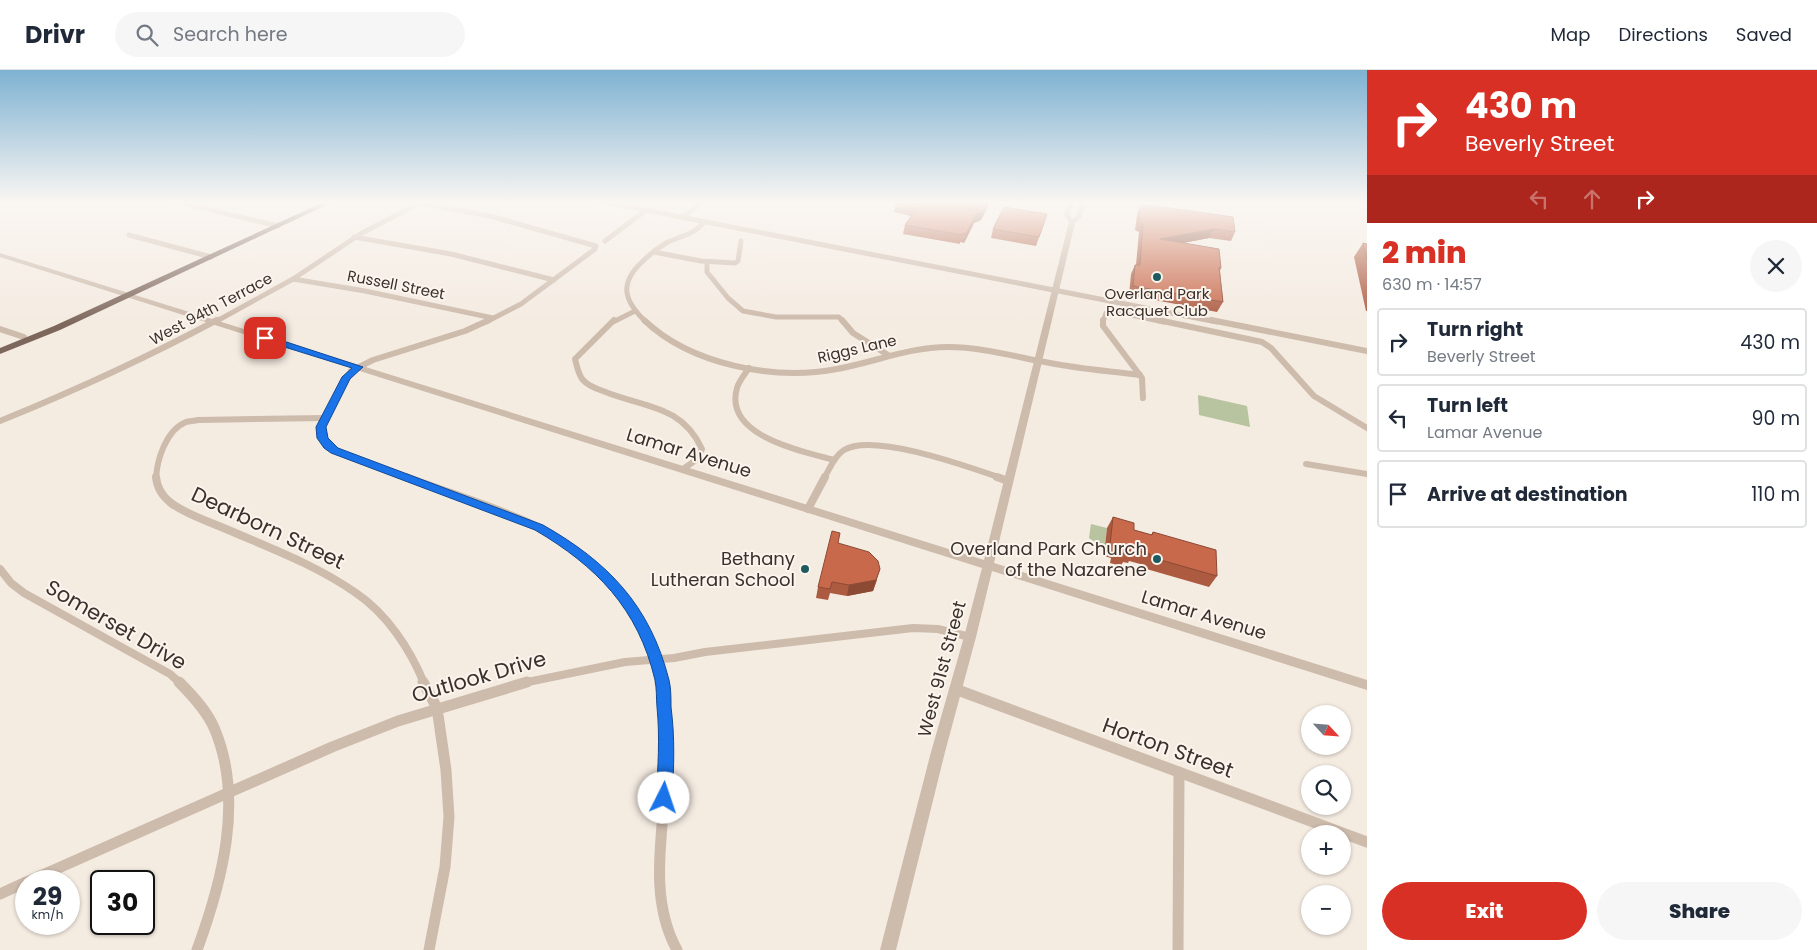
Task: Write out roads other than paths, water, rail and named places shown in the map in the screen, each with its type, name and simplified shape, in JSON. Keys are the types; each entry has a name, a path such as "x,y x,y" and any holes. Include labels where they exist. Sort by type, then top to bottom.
{"main road":[{"path":"4,350 57,328 237,242"},
{"path":"4,350 24,337 125,294"}],"street":[{"path":"155,242 207,256"},
{"name":"West 94th Terrace","path":"0,421 117,372 214,322 293,279 347,242"},
{"path":"384,242 449,253 554,280"},
{"path":"582,242 596,246 521,304 465,330 373,360 358,367 346,377 325,418 321,427 322,438 334,450 527,522 569,545 593,564 630,606 642,625 662,681 668,743 658,891 662,916 672,941 678,950"},
{"name":"Riggs Lane","path":"668,242 634,269 627,280 627,293 635,311 654,329 680,345 719,360 749,368 783,372 818,372 912,350 947,347 985,350 1080,368 1140,375"},
{"path":"654,252 707,262 735,263 738,261 741,242"},
{"path":"808,242 1367,350"},
{"name":"West 91st Street","path":"888,950 970,637 1067,242"},
{"name":"Lamar Avenue","path":"0,255 1367,685"},
{"name":"Riggs Lane","path":"707,262 706,272 732,302 742,310 752,314 768,316 839,317 853,333 888,355"},
{"name":"Russell Street","path":"293,279 365,291 493,318"},
{"path":"635,311 616,319 575,358 578,370 586,383 612,396 660,409 678,417 692,428 702,449 696,460 683,469"},
{"path":"1162,321 1164,311"},
{"path":"1143,398 1144,382 1104,328 1104,315 1113,312 1266,344 1314,396 1367,428"},
{"path":"0,329 24,337"},
{"path":"749,368 737,389 736,404 739,414 749,429 772,441 834,460"},
{"name":"Dearborn Street","path":"325,418 198,420 186,422 177,429 164,449 156,465 156,482 162,494 171,503 184,511 302,562 334,578 358,594 378,612 395,632 416,664 427,691 437,708 446,770 449,817 445,867 429,950"},
{"path":"808,509 834,460 845,449 858,445 874,445 942,458 1008,481"},
{"path":"1306,464 1367,474"},
{"name":"Somerset Drive","path":"0,569 11,583 24,593 140,655 170,674 187,689 202,707 215,730 225,764 228,794 226,845 216,893 197,950"},
{"name":"Outlook Drive","path":"55,870 332,747 437,708 526,682 625,662 674,658 705,652 913,628 938,629 970,637"},
{"name":"Horton Street","path":"956,689 1367,842"},
{"path":"1178,772 1178,950"},
{"name":"Outlook Drive","path":"0,894 15,888"}],"place":[{"name":"Overland Park Racquet Club","path":"1157,277"},
{"name":"Overland Park Church of the Nazarene","path":"1157,559"},
{"name":"Bethany Lutheran School","path":"805,569"}]}
